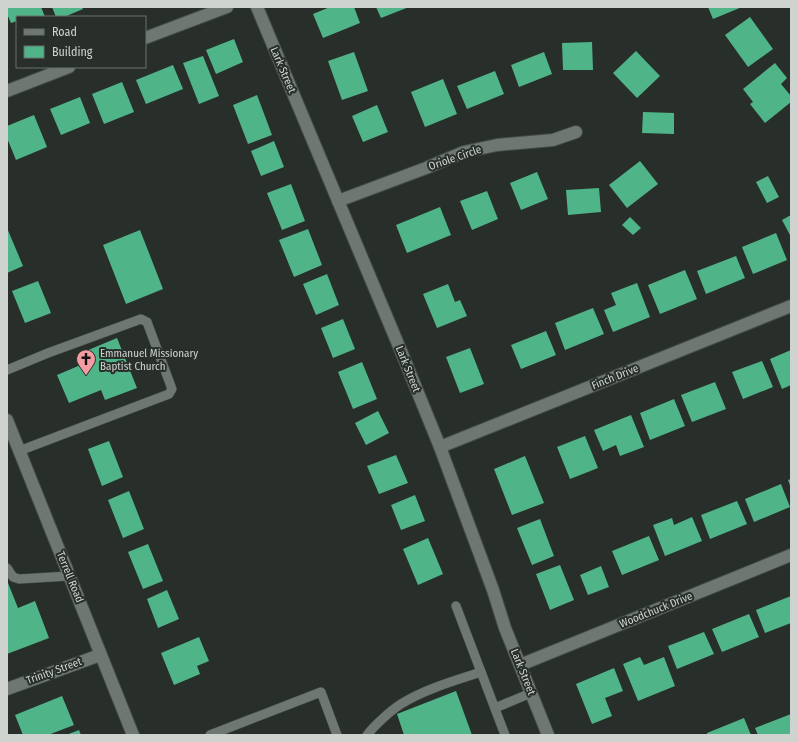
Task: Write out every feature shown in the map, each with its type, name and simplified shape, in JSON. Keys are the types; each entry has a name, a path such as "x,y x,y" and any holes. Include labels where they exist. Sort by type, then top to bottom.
{"street":[{"path":"146,38 227,7"},
{"name":"Lark Street","path":"257,7 440,447 493,590 505,628 548,735"},
{"path":"7,91 66,68"},
{"name":"Oriole Circle","path":"338,201 464,152 497,145 553,140 576,132"},
{"name":"Finch Drive","path":"440,447 791,306"},
{"name":"Terrell Road","path":"7,420 133,735"},
{"name":"Woodchuck Drive","path":"520,666 791,556"},
{"name":"Trinity Street","path":"7,689 100,654"}],"lane":[{"path":"7,370 48,353 141,319 147,322 172,388 169,394 19,451"},
{"path":"7,568 13,577 19,579 69,576"},
{"path":"456,606 505,735"},
{"path":"367,735 374,726 400,704 421,693 481,672"},
{"path":"210,735 321,692 337,735"},
{"path":"495,708 531,693"}],"building":[{"path":"7,7 41,7 45,16 16,16 16,21 11,23 7,14"},
{"path":"52,7 82,7 83,9 66,16 56,16"},
{"path":"330,7 354,7 360,23 323,38 313,14"},
{"path":"376,7 409,7 381,18"},
{"path":"708,7 742,7 713,19"},
{"path":"750,17 773,49 748,67 725,35"},
{"path":"234,39 243,62 216,74 206,50"},
{"path":"592,42 593,70 563,70 562,43"},
{"path":"636,51 660,76 637,98 613,73"},
{"path":"354,52 368,91 342,100 328,61"},
{"path":"544,52 552,74 519,87 511,65"},
{"path":"203,56 219,96 199,104 183,63"},
{"path":"775,63 787,78 781,84 791,96 791,102 765,123 750,104 753,102 743,89"},
{"path":"173,65 183,89 146,104 136,80"},
{"path":"495,71 504,94 467,109 457,86"},
{"path":"443,79 457,114 425,127 411,92"},
{"path":"122,82 134,112 104,124 92,94"},
{"path":"257,95 272,135 248,144 233,105"},
{"path":"80,97 90,123 61,135 50,109"},
{"path":"377,105 388,132 363,142 352,116"},
{"path":"643,112 674,113 674,134 642,133"},
{"path":"34,115 47,147 16,160 7,138 7,126"},
{"path":"274,141 284,167 261,176 251,151"},
{"path":"640,161 658,184 627,208 609,185"},
{"path":"537,172 548,199 521,210 510,183"},
{"path":"768,176 779,197 767,203 756,182"},
{"path":"291,184 305,221 282,230 267,193"},
{"path":"599,188 601,212 568,215 566,190"},
{"path":"487,191 498,219 472,230 460,201"},
{"path":"440,207 451,235 407,253 396,225"},
{"path":"791,215 791,237 782,220"},
{"path":"630,217 641,228 633,235 622,225"},
{"path":"7,228 23,266 7,273"},
{"path":"308,229 322,265 294,277 279,240"},
{"path":"140,230 163,289 126,304 103,245"},
{"path":"776,233 787,260 753,274 742,247"},
{"path":"736,256 745,278 706,294 697,271"},
{"path":"685,270 697,299 660,314 648,285"},
{"path":"327,274 339,305 316,315 303,284"},
{"path":"38,281 51,313 25,323 12,291"},
{"path":"637,283 650,317 613,332 604,310 616,305 611,293"},
{"path":"448,284 455,302 460,300 467,316 437,328 423,294"},
{"path":"593,308 604,334 565,350 555,323"},
{"path":"343,319 355,349 333,358 321,328"},
{"path":"546,331 556,355 521,369 511,345"},
{"path":"117,338 137,388 105,400 101,390 69,403 57,375 90,361 86,351"},
{"path":"470,348 484,384 460,393 446,357"},
{"path":"791,350 791,385 782,389 770,359"},
{"path":"762,361 773,387 743,399 732,372"},
{"path":"362,362 377,399 353,409 338,372"},
{"path":"715,382 726,409 692,422 681,395"},
{"path":"674,399 685,426 650,440 640,413"},
{"path":"378,411 389,433 366,445 355,423"},
{"path":"631,415 644,447 620,456 616,445 603,451 594,430"},
{"path":"585,436 598,468 570,479 557,447"},
{"path":"109,441 123,477 102,486 88,449"},
{"path":"396,455 408,483 379,494 367,466"},
{"path":"525,456 544,503 512,515 494,469"},
{"path":"791,479 791,488 788,480"},
{"path":"781,484 790,507 754,522 745,499"},
{"path":"129,491 144,529 123,538 108,500"},
{"path":"415,495 425,521 401,530 391,505"},
{"path":"737,501 747,524 710,539 701,515"},
{"path":"692,517 702,541 665,556 653,525 672,518 674,525"},
{"path":"540,519 554,556 532,565 517,528"},
{"path":"649,536 659,560 622,575 612,551"},
{"path":"428,538 443,574 418,585 403,549"},
{"path":"148,544 163,581 143,589 128,552"},
{"path":"560,565 574,600 550,610 536,574"},
{"path":"601,566 609,587 588,595 580,575"},
{"path":"7,583 18,608 35,601 49,638 7,654"},
{"path":"167,590 179,619 158,628 147,599"},
{"path":"791,596 791,623 765,633 756,610"},
{"path":"749,614 759,637 722,652 712,629"},
{"path":"704,632 714,654 677,669 668,646"},
{"path":"199,637 209,661 197,666 200,674 174,685 161,653"},
{"path":"640,657 644,665 664,657 675,686 638,701 623,664"},
{"path":"614,668 623,691 605,698 612,716 592,724 576,684"},
{"path":"456,691 472,735 404,735 397,714"},
{"path":"62,696 74,725 48,735 23,735 15,715"},
{"path":"791,714 791,735 758,735 755,728"},
{"path":"744,718 751,735 707,735 707,733"},
{"path":"79,730 81,735 66,735"}],"place":[{"name":"Emmanuel Missionary Baptist Church","path":"86,376"}]}
